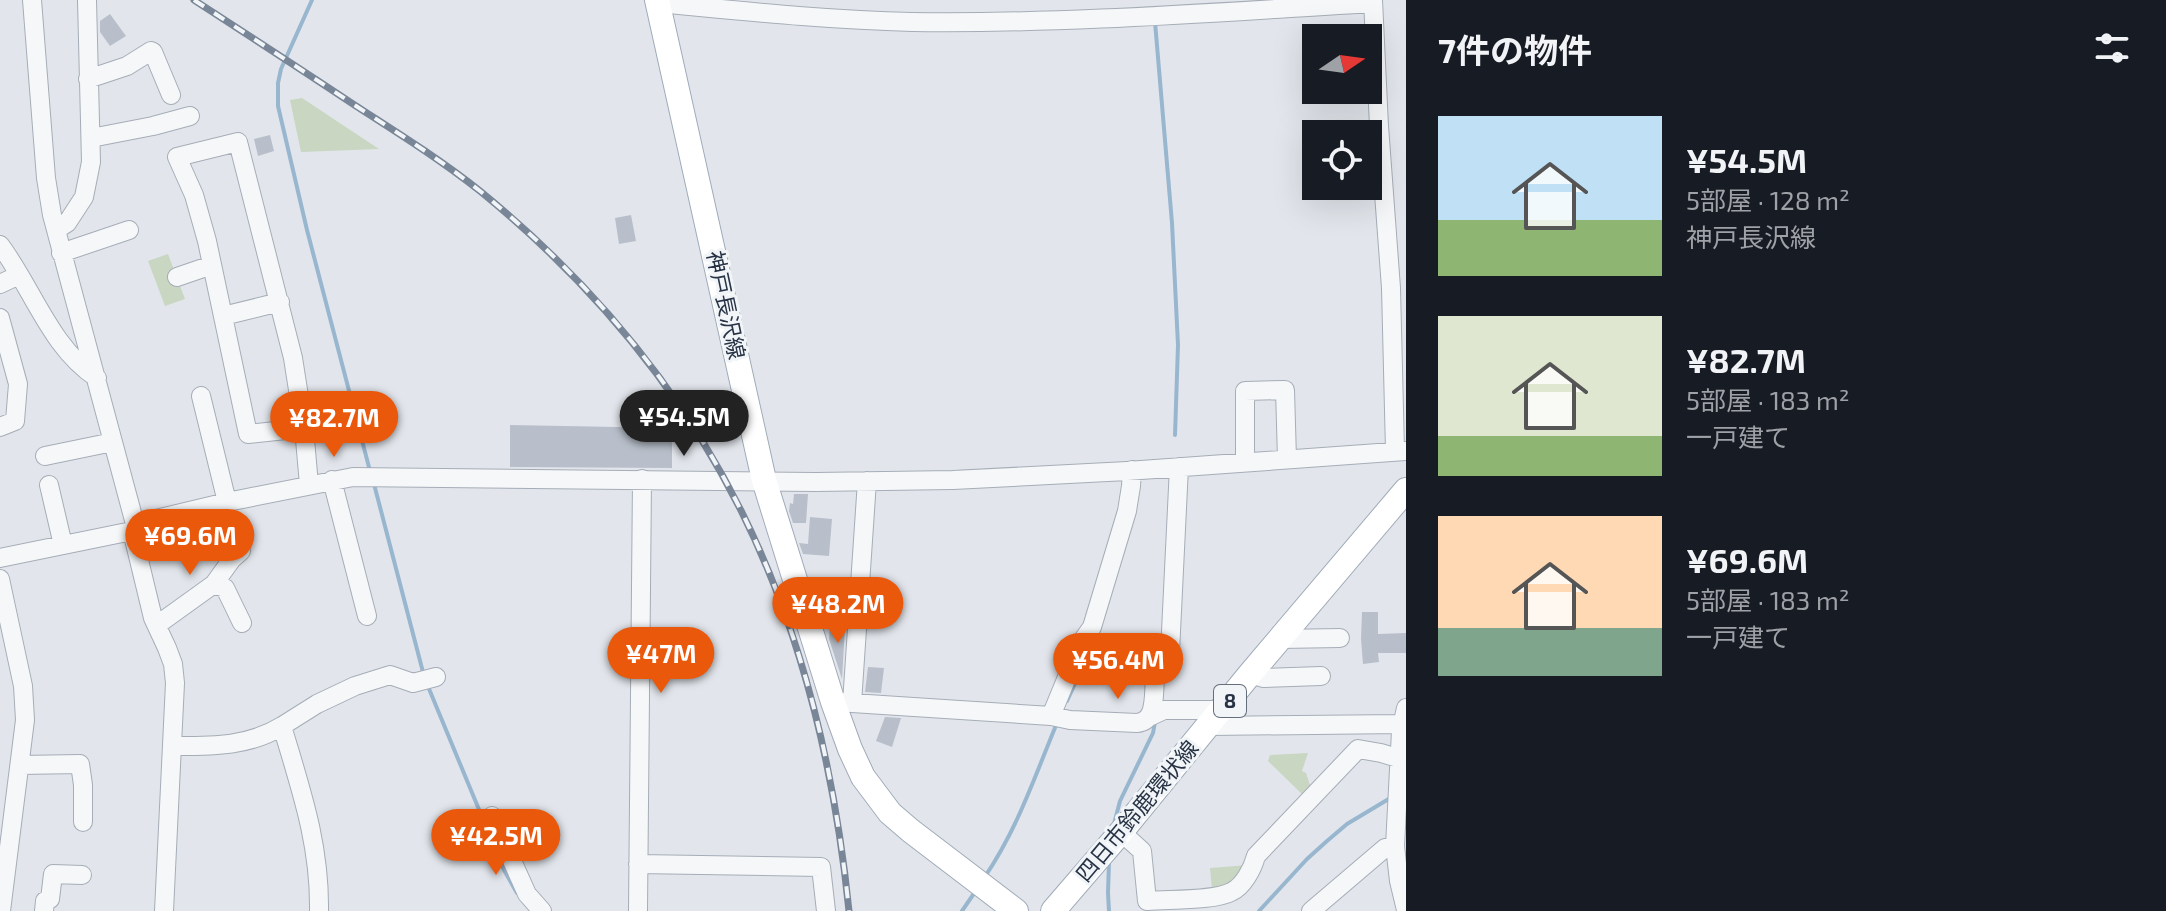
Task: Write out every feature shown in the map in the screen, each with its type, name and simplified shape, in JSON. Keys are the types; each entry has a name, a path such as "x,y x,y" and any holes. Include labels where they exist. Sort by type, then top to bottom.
{"main road":[{"name":"神戸長沢線","path":"658,2 764,480 843,702 850,749 863,777 890,813 1016,911"},
{"name":"四日市鈴鹿環状線","path":"1053,911 1406,490"}],"street":[{"path":"32,0 46,178 56,230 97,378 153,618 173,664 173,746 164,911"},
{"path":"56,230 67,223 84,197 91,162 87,0"},
{"path":"0,558 134,528 227,502 332,480 363,477 953,480 1400,451 1373,2 1258,5 1158,16 934,22 836,20 658,2"},
{"path":"88,79 127,66 151,51 171,95"},
{"path":"91,138 190,116"},
{"path":"304,428 248,434 212,265 194,195 177,157 238,142 293,358 304,428 309,485"},
{"path":"61,253 129,230"},
{"path":"0,245 65,350 97,378"},
{"path":"177,277 212,265"},
{"path":"0,284 19,275"},
{"path":"223,316 280,302"},
{"path":"0,318 18,384 15,421 0,427"},
{"path":"1245,462 1245,391 1285,390 1287,459"},
{"path":"201,396 227,502"},
{"path":"45,456 113,442"},
{"path":"1154,714 1156,670 1170,652 1179,467"},
{"path":"1057,717 1082,641 1092,627 1127,511 1132,470"},
{"path":"638,911 642,479"},
{"path":"332,480 367,616"},
{"path":"867,481 843,702 1137,723 1143,723 1154,714 1404,725 1395,812 1406,910"},
{"path":"49,485 63,545"},
{"path":"157,625 203,594 241,551"},
{"path":"0,579 23,686 25,720 0,909 7,911"},
{"path":"214,584 225,588 242,623"},
{"path":"1280,639 1340,638"},
{"path":"1250,674 1263,678 1321,676"},
{"path":"173,746 229,745 267,736 317,704 355,686 390,675 413,683 436,677"},
{"path":"282,726 312,830 319,883 319,911"},
{"path":"1121,832 1142,851 1148,906 1213,904 1234,891 1253,867 1256,856 1358,749 1401,759"},
{"path":"20,765 80,764 83,822"},
{"path":"492,816 527,894 542,911"},
{"path":"1311,911 1385,848 1399,854"},
{"path":"638,864 821,867 826,911"},
{"path":"44,911 45,901 50,899 53,874 82,875"}],"green space":[{"path":"302,98 379,149 301,152 290,100"},
{"path":"168,254 185,299 165,306 148,261"},
{"path":"1308,753 1302,771 1306,773 1311,788 1305,797 1268,761 1270,755"},
{"path":"1249,865 1233,885 1212,890 1210,868"}],"building":[{"path":"110,14 126,36 110,46 100,32 100,21"},
{"path":"270,135 274,151 258,156 254,139"},
{"path":"631,215 636,241 619,244 615,218"},
{"path":"510,425 672,428 672,468 510,467"},
{"path":"794,494 808,494 806,523 793,523 789,511"},
{"path":"810,517 832,519 829,556 803,554 799,543 808,544"},
{"path":"1362,612 1378,612 1378,634 1406,633 1406,653 1378,653 1379,662 1363,664"},
{"path":"830,627 845,628 842,679 829,639"},
{"path":"868,667 884,668 881,693 865,692"},
{"path":"885,717 901,718 892,747 876,741"}],"waterway":[{"path":"312,0 281,69 278,106 370,471"},
{"path":"1155,22 1172,223 1178,345 1175,435"},
{"path":"374,484 424,676"},
{"path":"1067,701 1089,653 1133,668 1147,646 1155,645"},
{"path":"427,684 504,870 517,893"},
{"path":"1114,824 1120,801 1153,733 1155,722"},
{"path":"984,878 1016,821 1057,723"},
{"path":"1259,911 1327,841 1347,824 1392,797"},
{"path":"1109,862 1109,911"},
{"path":"962,911 975,892"}],"railway":[{"path":"194,0 419,147 480,191 562,265 633,343 692,425 741,511 781,603 812,700 834,802 849,911"}]}
